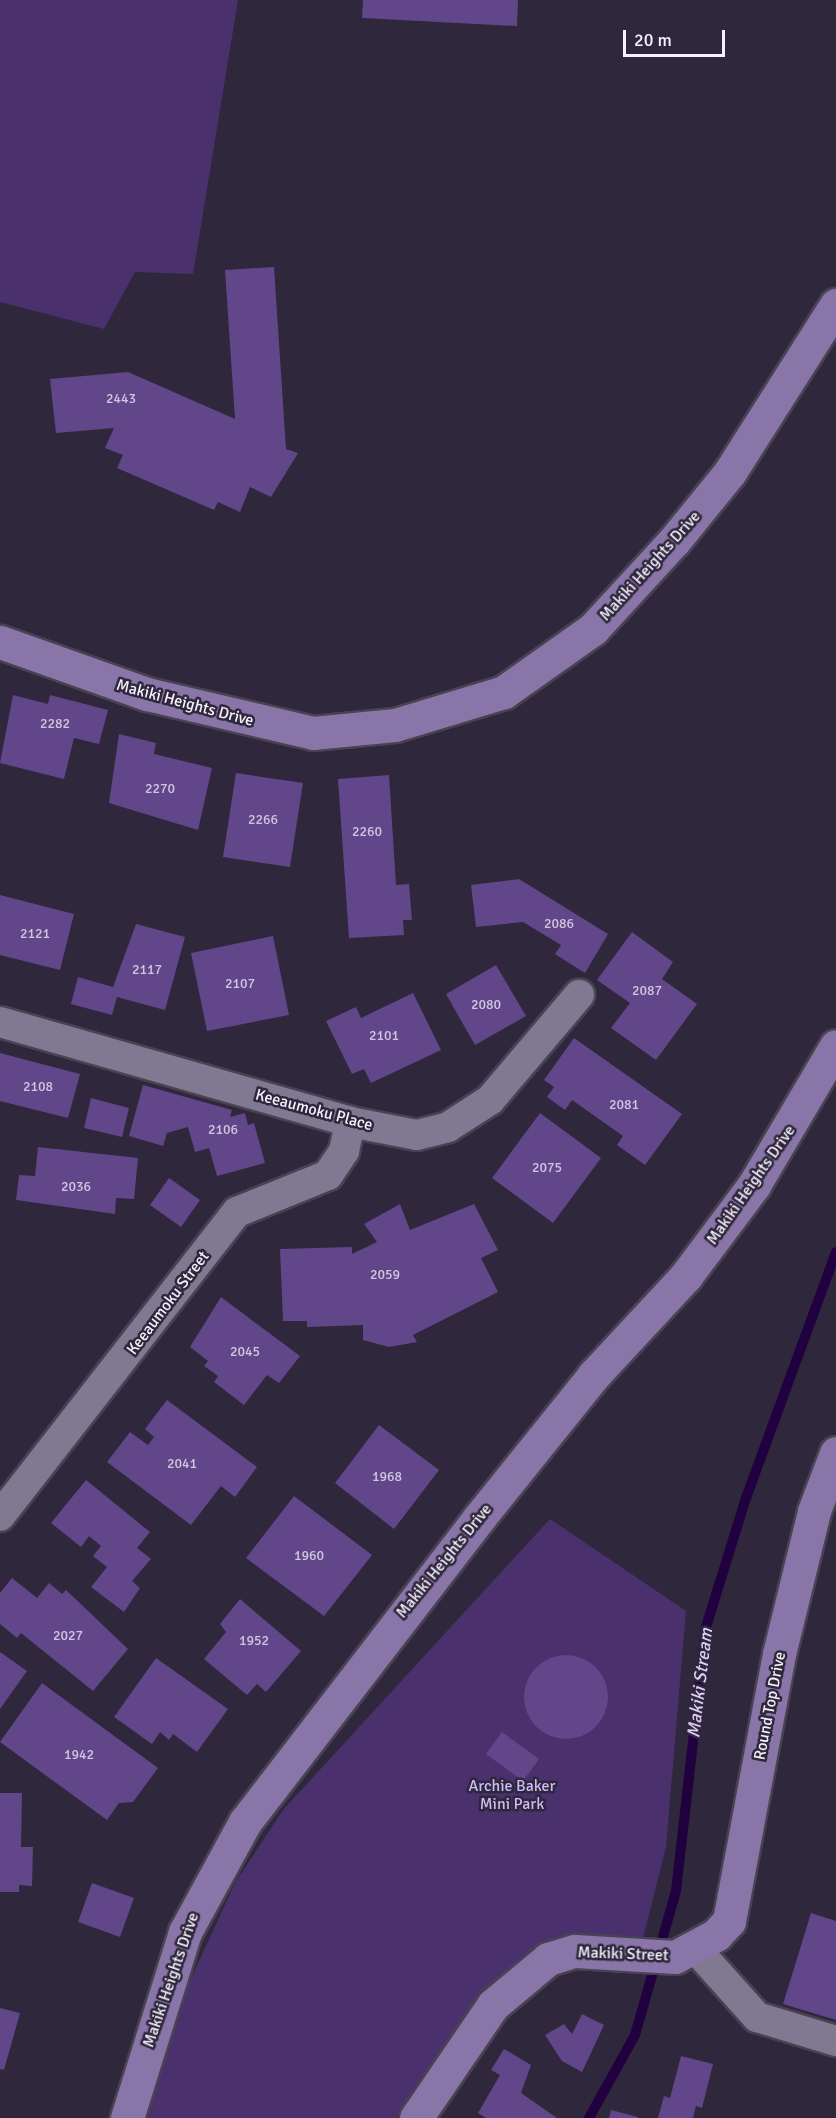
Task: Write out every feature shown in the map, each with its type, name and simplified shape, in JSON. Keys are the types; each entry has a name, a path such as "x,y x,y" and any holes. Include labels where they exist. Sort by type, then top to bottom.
{"street":[{"name":"Makiki Heights Drive","path":"0,642 147,694 313,732 395,725 504,692 593,629 667,550 730,472 836,304"},
{"name":"Keeaumoku Place","path":"0,1022 350,1122 417,1135 448,1127 505,1085 579,995"},
{"name":"Makiki Heights Drive","path":"127,2118 185,1932 208,1880 244,1822 354,1673 515,1473 693,1267 754,1185 836,1046"},
{"name":"Keeaumoku Street","path":"0,1516 237,1212 328,1175 344,1151 350,1122"},
{"name":"Round Top Drive","path":"695,1948 729,1921 739,1889 779,1654 814,1511 836,1453"},
{"name":"Makiki Street","path":"416,2118 493,2005 526,1974 575,1951 675,1957 695,1948"},
{"path":"695,1948 757,2017 836,2041"}],"green space":[{"path":"0,0 238,0 193,274 135,272 104,329 0,302"},
{"name":"Archie Baker Mini Park","path":"550,1519 686,1611 666,1847 640,1950 601,1941 476,2007 397,2118 142,2118 171,2022 235,1883 283,1810"}],"building":[{"path":"363,0 518,0 517,26 362,18"},
{"path":"274,267 286,449 298,453 271,497 250,487 240,512 218,502 214,510 117,468 123,455 105,448 114,428 56,433 50,379 128,372 235,419 225,270"},
{"path":"13,695 48,704 50,695 108,710 99,744 74,738 64,779 0,763"},
{"path":"119,734 156,743 154,754 212,768 198,830 109,803"},
{"path":"236,773 303,783 290,867 223,857"},
{"path":"389,775 396,885 409,884 412,920 403,920 404,935 349,938 338,779"},
{"path":"519,879 608,934 585,973 555,954 561,945 523,922 476,927 471,885"},
{"path":"0,895 74,914 60,970 0,955"},
{"path":"136,924 185,937 165,1010 117,997 112,1015 71,1004 78,977 113,987"},
{"path":"632,932 673,962 662,979 697,1004 656,1060 611,1028 630,1003 597,980"},
{"path":"273,936 289,1015 207,1031 191,953"},
{"path":"496,965 526,1016 475,1045 446,994"},
{"path":"413,993 441,1050 371,1083 364,1069 352,1074 326,1021 356,1007 361,1018"},
{"path":"574,1038 682,1114 645,1165 617,1145 623,1136 572,1100 565,1110 547,1097 554,1087 544,1080"},
{"path":"0,1053 80,1074 68,1118 0,1101"},
{"path":"143,1085 232,1110 230,1117 245,1113 248,1125 254,1123 265,1163 217,1176 209,1148 195,1152 188,1127 167,1133 163,1146 129,1136"},
{"path":"91,1098 129,1108 122,1137 84,1128"},
{"path":"540,1113 601,1158 553,1223 492,1178"},
{"path":"38,1147 138,1158 134,1199 116,1198 115,1214 16,1200 19,1175 35,1176"},
{"path":"169,1178 200,1200 181,1227 150,1205"},
{"path":"400,1204 410,1230 474,1204 498,1250 481,1258 498,1292 413,1335 417,1342 389,1347 363,1340 363,1325 307,1327 307,1321 283,1321 280,1249 352,1247 352,1254 377,1242 364,1224"},
{"path":"221,1297 300,1356 279,1383 267,1375 244,1405 214,1382 218,1376 204,1366 208,1361 190,1347"},
{"path":"167,1400 257,1467 235,1497 221,1486 191,1525 107,1462 130,1432 148,1445 154,1437 145,1429"},
{"path":"379,1425 439,1470 394,1529 335,1483"},
{"path":"86,1480 150,1532 137,1548 151,1559 132,1581 140,1588 124,1612 91,1587 107,1567 93,1556 101,1546 89,1536 81,1547 51,1523"},
{"path":"294,1496 372,1555 324,1616 246,1558"},
{"path":"12,1578 37,1598 49,1583 62,1594 66,1590 128,1649 93,1691 21,1633 17,1638 0,1624 0,1593"},
{"path":"240,1599 301,1651 266,1692 257,1684 247,1695 204,1659 226,1632 220,1624"},
{"path":"0,1652 27,1671 0,1709"},
{"path":"566,1655 582,1658 596,1667 605,1681 608,1697 605,1713 596,1727 582,1736 566,1739 550,1736 536,1727 527,1713 524,1697 527,1681 536,1667 550,1658"},
{"path":"156,1658 228,1709 197,1752 173,1734 169,1740 160,1732 152,1744 114,1717"},
{"path":"42,1683 158,1768 133,1802 119,1803 107,1820 0,1742"},
{"path":"502,1732 539,1759 523,1781 486,1754"},
{"path":"0,1793 22,1793 21,1847 33,1847 32,1886 19,1885 19,1892 0,1892"},
{"path":"92,1883 134,1898 120,1937 78,1922"},
{"path":"811,1913 836,1921 836,2020 783,2004"},
{"path":"0,2008 20,2013 4,2070 0,2069"},
{"path":"582,2014 604,2025 582,2072 562,2061 545,2035 564,2024 572,2034"},
{"path":"504,2049 531,2065 521,2093 557,2118 486,2118 478,2113 500,2075 491,2070"},
{"path":"681,2056 713,2064 702,2108 696,2106 693,2118 658,2118 664,2096 670,2098"},
{"path":"611,2110 638,2117 638,2118 609,2118"}],"waterway":[{"name":"Makiki Stream","path":"589,2118 635,2035 676,1891 706,1627 746,1498 836,1252"}]}
